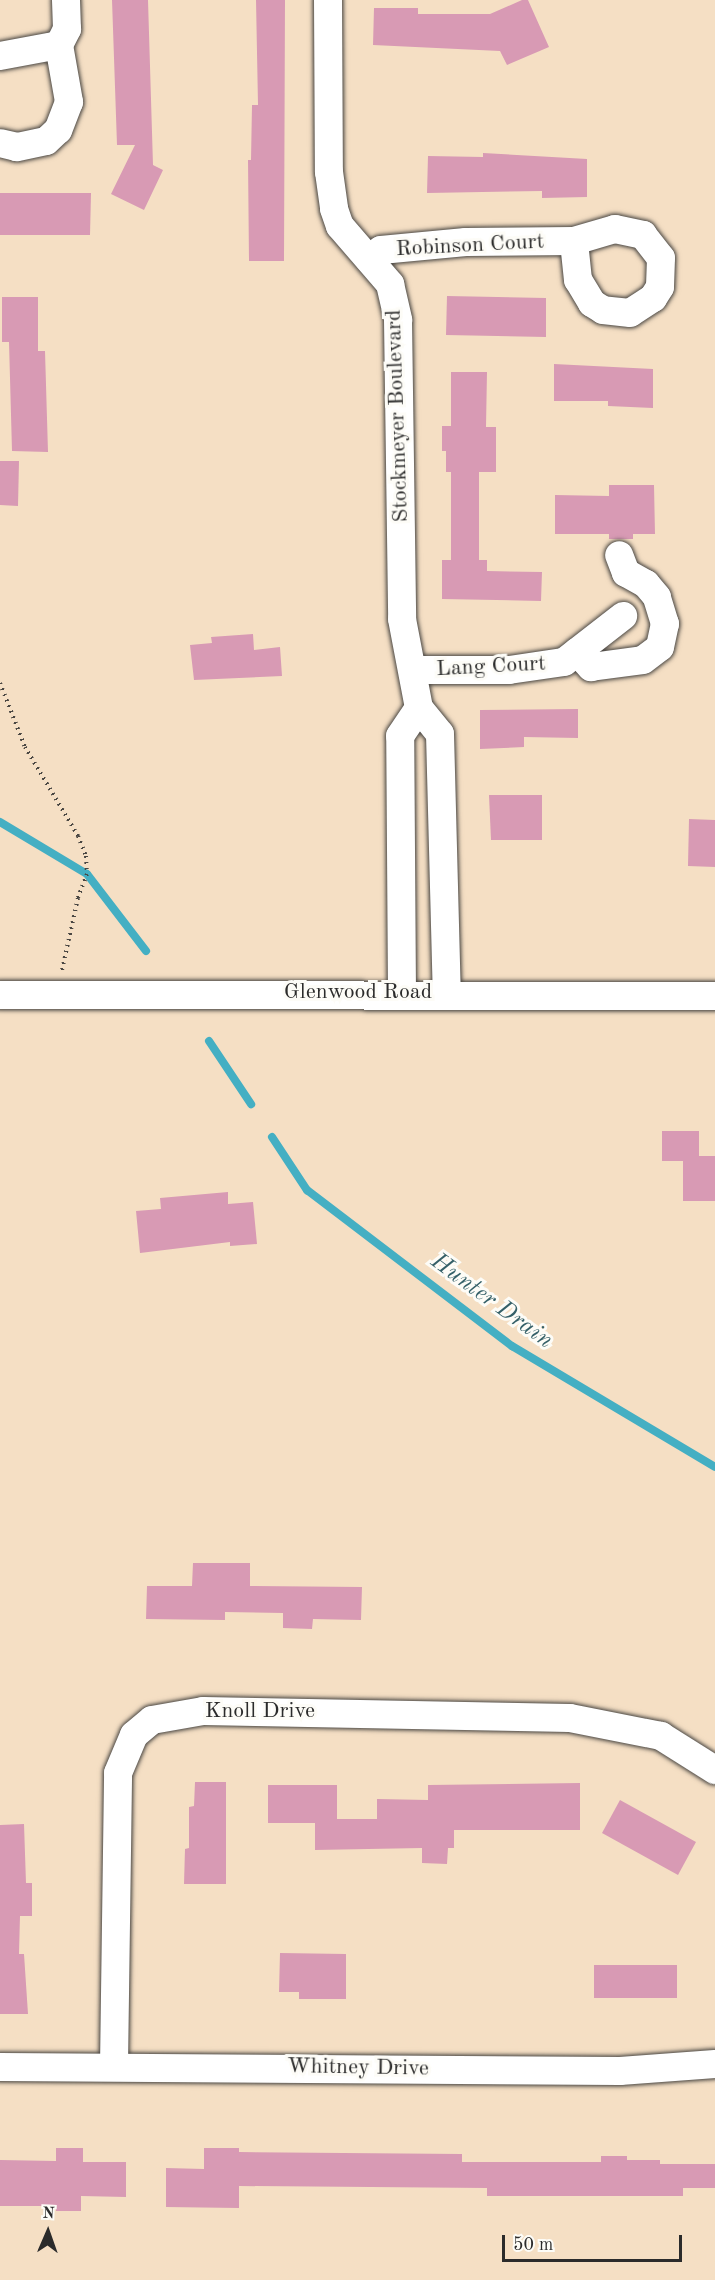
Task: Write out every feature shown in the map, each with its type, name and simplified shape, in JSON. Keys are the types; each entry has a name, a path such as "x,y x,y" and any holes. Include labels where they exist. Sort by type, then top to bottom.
{"street":[{"path":"0,143 32,146 58,130 69,102 59,45 67,29 66,0"},
{"name":"Stockmeyer Boulevard","path":"328,0 330,190 340,226 390,284 398,320 402,619 414,670 419,708"},
{"path":"0,56 59,45"},
{"name":"Robinson Court","path":"369,259 381,250 456,243 574,241"},
{"path":"577,652 591,667 643,660 660,647 665,624 657,597 646,584 626,573 619,555"},
{"name":"Lang Court","path":"414,670 509,670 564,662 623,616"},
{"path":"402,993 403,838 400,736 419,708 440,734 445,837 447,993"},
{"path":"403,838 445,837"},
{"name":"Glenwood Road","path":"0,995 447,993 715,996"},
{"name":"Knoll Drive","path":"114,2066 118,1773 134,1735 152,1720 203,1711 570,1718 661,1736 715,1770"},
{"name":"Whitney Drive","path":"0,2067 620,2071 715,2064"}],"path":[{"path":"0,683 25,747 78,836 86,856 87,874 78,898 62,970 62,995"}],"building":[{"path":"112,0 148,0 153,165 163,170 144,210 111,194 135,145 117,145"},
{"path":"256,0 285,0 284,261 249,261 248,160 251,160 252,105 258,105"},
{"path":"522,0 528,0 549,47 507,65 500,51 373,45 374,8 418,8 418,14 490,14"},
{"path":"483,153 587,159 587,197 542,198 542,191 427,193 428,156 483,157"},
{"path":"0,193 91,193 90,235 0,235"},
{"path":"447,296 546,298 546,337 446,335"},
{"path":"2,297 38,297 38,351 45,351 48,452 12,451 9,342 2,342"},
{"path":"554,364 653,369 653,408 608,406 608,401 554,401"},
{"path":"451,372 487,372 486,427 496,427 496,472 479,472 479,560 487,560 487,571 542,572 541,601 442,599 442,560 451,560 451,472 446,472 446,451 442,451 442,426 451,426"},
{"path":"0,461 19,461 18,506 0,505"},
{"path":"609,485 654,485 655,534 633,534 633,539 609,539 609,534 555,534 555,495 609,496"},
{"path":"253,634 254,650 280,647 282,676 194,680 190,645 212,643 211,637"},
{"path":"578,709 578,738 524,737 524,747 480,749 480,710"},
{"path":"489,795 542,795 542,840 491,840"},
{"path":"689,819 715,820 715,867 688,866"},
{"path":"662,1131 699,1131 699,1156 715,1156 715,1201 683,1201 683,1161 662,1161"},
{"path":"228,1192 228,1204 253,1202 257,1244 230,1246 230,1242 140,1253 136,1211 161,1209 160,1198"},
{"path":"193,1563 250,1563 250,1586 362,1587 361,1620 313,1619 312,1629 283,1628 283,1613 225,1612 225,1620 146,1619 147,1586 192,1586"},
{"path":"195,1782 226,1782 226,1884 184,1884 185,1849 189,1848 189,1807 194,1806"},
{"path":"580,1783 580,1830 454,1830 454,1848 448,1848 447,1864 422,1863 422,1848 315,1850 315,1823 268,1823 268,1785 337,1785 337,1819 377,1819 377,1799 428,1800 428,1785"},
{"path":"620,1800 696,1842 678,1875 602,1833"},
{"path":"24,1824 26,1883 32,1883 32,1916 20,1916 19,1954 24,1954 28,2014 0,2014 0,1825"},
{"path":"280,1953 346,1954 346,1999 299,1999 299,1992 279,1992"},
{"path":"594,1965 677,1965 677,1998 594,1998"},
{"path":"56,2148 83,2148 83,2162 126,2162 126,2197 81,2196 81,2211 56,2211 56,2206 0,2206 0,2160 56,2161"},
{"path":"204,2148 239,2148 239,2152 462,2154 462,2162 601,2162 601,2156 627,2156 627,2160 660,2160 660,2164 715,2164 715,2188 683,2188 683,2196 487,2196 487,2188 239,2186 239,2208 166,2207 166,2168 204,2169"}],"waterway":[{"name":"Hunter Drain","path":"0,822 87,874 146,951"},
{"name":"Hunter Drain","path":"209,1041 251,1104"},
{"name":"Hunter Drain","path":"272,1137 307,1190 512,1346 715,1467"}]}
